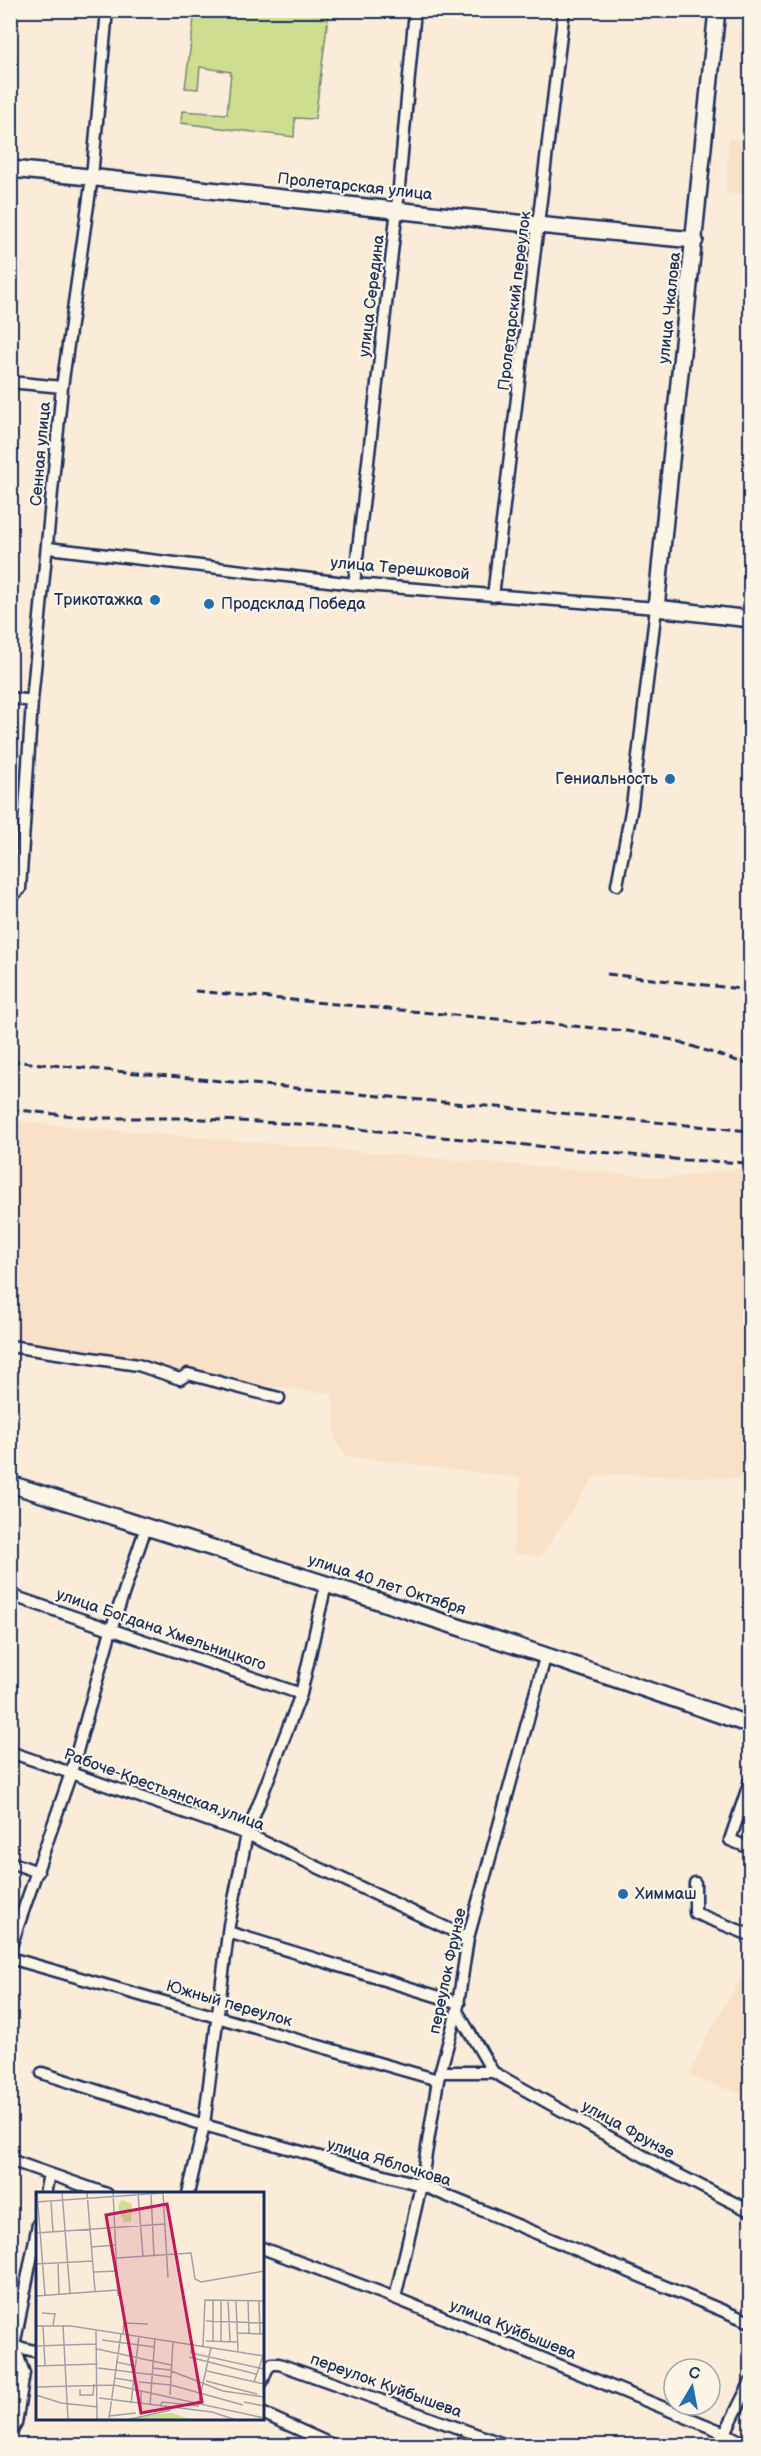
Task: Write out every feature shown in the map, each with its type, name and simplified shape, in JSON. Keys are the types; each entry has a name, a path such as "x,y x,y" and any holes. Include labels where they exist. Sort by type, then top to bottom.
{"street":[{"name":"Сенная улица","path":"10,898 20,889 32,701 62,387 92,177 107,10"},
{"name":"улица Середина","path":"354,584 397,209 415,10"},
{"name":"Пролетарский переулок","path":"493,596 540,226 564,10"},
{"name":"улица Чкалова","path":"656,608 717,10"},
{"name":"Пролетарская улица","path":"10,169 540,226 695,240"},
{"path":"10,382 62,387"},
{"name":"улица Терешковой","path":"48,548 354,584 656,608 750,619"},
{"path":"617,885 632,806 656,608"},
{"path":"10,698 32,701"},
{"path":"10,1346 138,1365 180,1379 188,1374 279,1398"},
{"name":"улица 40 лет Октября","path":"10,1484 546,1654 750,1725"},
{"path":"10,1949 71,1773 111,1630 146,1527"},
{"path":"188,2192 204,2125 228,1932 247,1834 301,1694 326,1584"},
{"name":"улица Богдана Хмельницкого","path":"10,1594 301,1694"},
{"name":"переулок Фрунзе","path":"396,2298 421,2185 439,2076 458,2007 468,1938 546,1654"},
{"name":"Рабоче-Крестьянская улица","path":"10,1752 247,1834 468,1938"},
{"path":"750,1781 730,1840 750,1848"},
{"path":"10,1862 38,1872"},
{"path":"695,1883 695,1913 750,1935"},
{"path":"228,1932 458,2007 493,2072"},
{"name":"Южный переулок","path":"10,1958 439,2076"},
{"name":"улица Фрунзе","path":"439,2076 493,2072 664,2168 750,2211"},
{"name":"улица Яблочкова","path":"42,2073 204,2125 421,2185 750,2322"},
{"path":"10,2160 104,2192"},
{"path":"45,2192 49,2174"},
{"path":"10,2434 16,2424 24,2373 12,2345 36,2233"},
{"name":"улица Куйбышева","path":"264,2249 396,2298 725,2433 749,2445"},
{"path":"12,2345 36,2351"},
{"name":"переулок Куйбышева","path":"264,2377 272,2364 279,2364 509,2445"},
{"path":"722,2445 725,2433 750,2383"},
{"path":"264,2414 334,2445"}],"shaded area":[{"path":"742,11 750,11 750,49 738,49"},
{"path":"749,72 750,195 725,193 729,139 745,141"},
{"path":"10,1120 668,1178 750,1168 750,1479 622,1474 594,1477 540,1557 513,1553 522,1478 346,1456 335,1440 333,1394 254,1384 179,1369 11,1343"},
{"path":"750,1962 750,2097 690,2076 706,2038"}],"green space":[{"path":"195,11 329,11 315,119 295,118 294,137 181,123 182,111 227,114 231,72 200,67 198,89 185,88"}],"railway":[{"path":"607,974 750,990"},
{"path":"195,991 627,1031 673,1040 750,1065"},
{"path":"10,1061 750,1131"},
{"path":"10,1109 92,1118 183,1118 315,1125 684,1160 750,1163"}],"place":[{"name":"Трикотажка","path":"155,600"},
{"name":"Продсклад Победа","path":"209,604"},
{"name":"Гениальность","path":"670,779"},
{"name":"Химмаш","path":"623,1894"}]}
